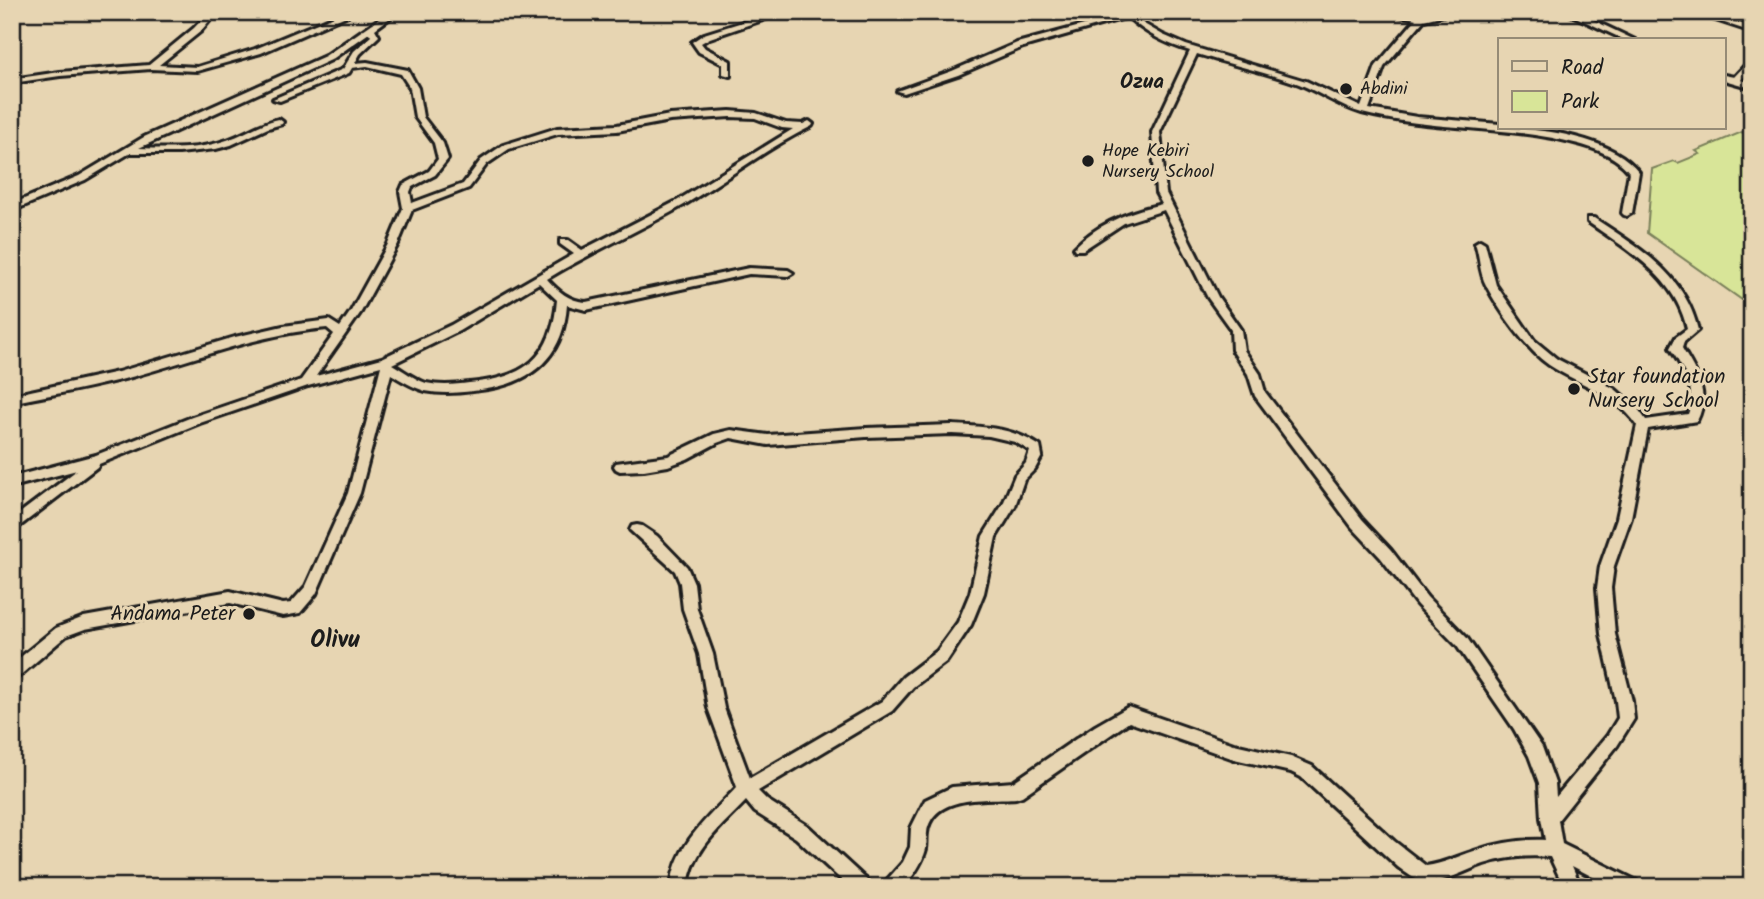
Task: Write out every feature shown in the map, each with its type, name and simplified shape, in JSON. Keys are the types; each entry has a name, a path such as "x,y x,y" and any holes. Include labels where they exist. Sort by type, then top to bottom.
{"street":[{"path":"152,67 197,30 214,12"},
{"path":"12,81 152,67 197,69 232,60 351,12"},
{"path":"12,208 82,178 129,149 174,126 199,118 275,80 319,63 394,12"},
{"path":"727,74 727,63 702,50 696,42 782,12"},
{"path":"1385,12 1421,15 1452,12"},
{"path":"1560,12 1614,38"},
{"path":"1569,12 1626,38"},
{"path":"1695,12 1752,30"},
{"path":"901,91 955,73 1010,48 1128,14 1144,29 1166,40 1303,83 1364,111 1429,121 1498,127"},
{"path":"1364,111 1380,66 1421,15"},
{"path":"277,99 340,74 375,36 372,29"},
{"path":"1195,49 1156,132 1159,179 1168,206 1213,298 1236,330 1238,350 1254,374 1259,393 1357,523 1386,554 1422,601 1462,642 1536,752 1546,783 1555,849 1573,887"},
{"path":"1736,79 1752,63"},
{"path":"305,383 356,312 393,244 408,208 405,192 408,185 432,173 443,159 442,146 423,126 416,112 414,89 406,80 405,72 366,64 350,66"},
{"path":"1726,76 1752,83"},
{"path":"12,482 99,459 196,420 305,383 387,364 541,279 580,254 678,204 809,124 785,126 756,116 730,114 670,118 617,128 557,131 506,147 484,162 466,186 408,208"},
{"path":"129,149 160,151 212,146 228,143 254,129 279,122"},
{"path":"1516,130 1589,146 1625,160 1634,172 1626,213"},
{"path":"1079,248 1116,221 1168,206"},
{"path":"1591,220 1669,280 1692,316 1693,330 1680,340 1676,348 1699,390 1700,404 1693,418 1643,425"},
{"path":"564,242 580,254"},
{"path":"1480,243 1487,260 1487,276 1491,285 1530,343 1557,364 1611,392 1634,412 1643,425 1624,518 1607,566 1604,587 1608,634 1626,719 1612,741 1549,818"},
{"path":"541,279 562,300 573,305 586,306 749,271 788,273"},
{"path":"387,364 423,386 493,386 513,379 548,352 559,333 562,300"},
{"path":"15,398 102,380 225,343 293,327 329,324 340,332"},
{"path":"12,673 61,632 84,623 230,597 283,610 295,609 311,590 348,509 367,450 387,364"},
{"path":"620,466 639,467 662,462 733,434 768,440 819,439 875,430 979,432 1024,439 1036,449 1031,466 1019,478 1009,506 990,536 977,593 964,625 942,656 908,682 887,706 746,789 695,843 680,877 680,887"},
{"path":"12,527 99,459"},
{"path":"637,530 652,540 680,567 687,583 690,609 706,654 716,708 746,789 761,806 802,832 862,887"},
{"path":"892,887 909,868 918,848 919,828 931,806 953,795 1016,790 1128,714 1251,756 1293,764 1311,774 1346,804 1401,859 1413,869 1425,874 1479,857 1529,846 1555,849 1631,887"}],"green space":[{"path":"1742,132 1752,136 1752,307 1647,233 1652,169 1700,154 1696,151"}],"place":[{"name":"Abdini","path":"1346,89"},
{"name":"Hope Kebiri Nursery School","path":"1088,161"},
{"name":"Star foundation Nursery School","path":"1574,389"},
{"name":"Andama Peter","path":"249,614"}],"district":[{"name":"Ozua","path":"1142,82"},
{"name":"Olivu","path":"335,640"}]}
